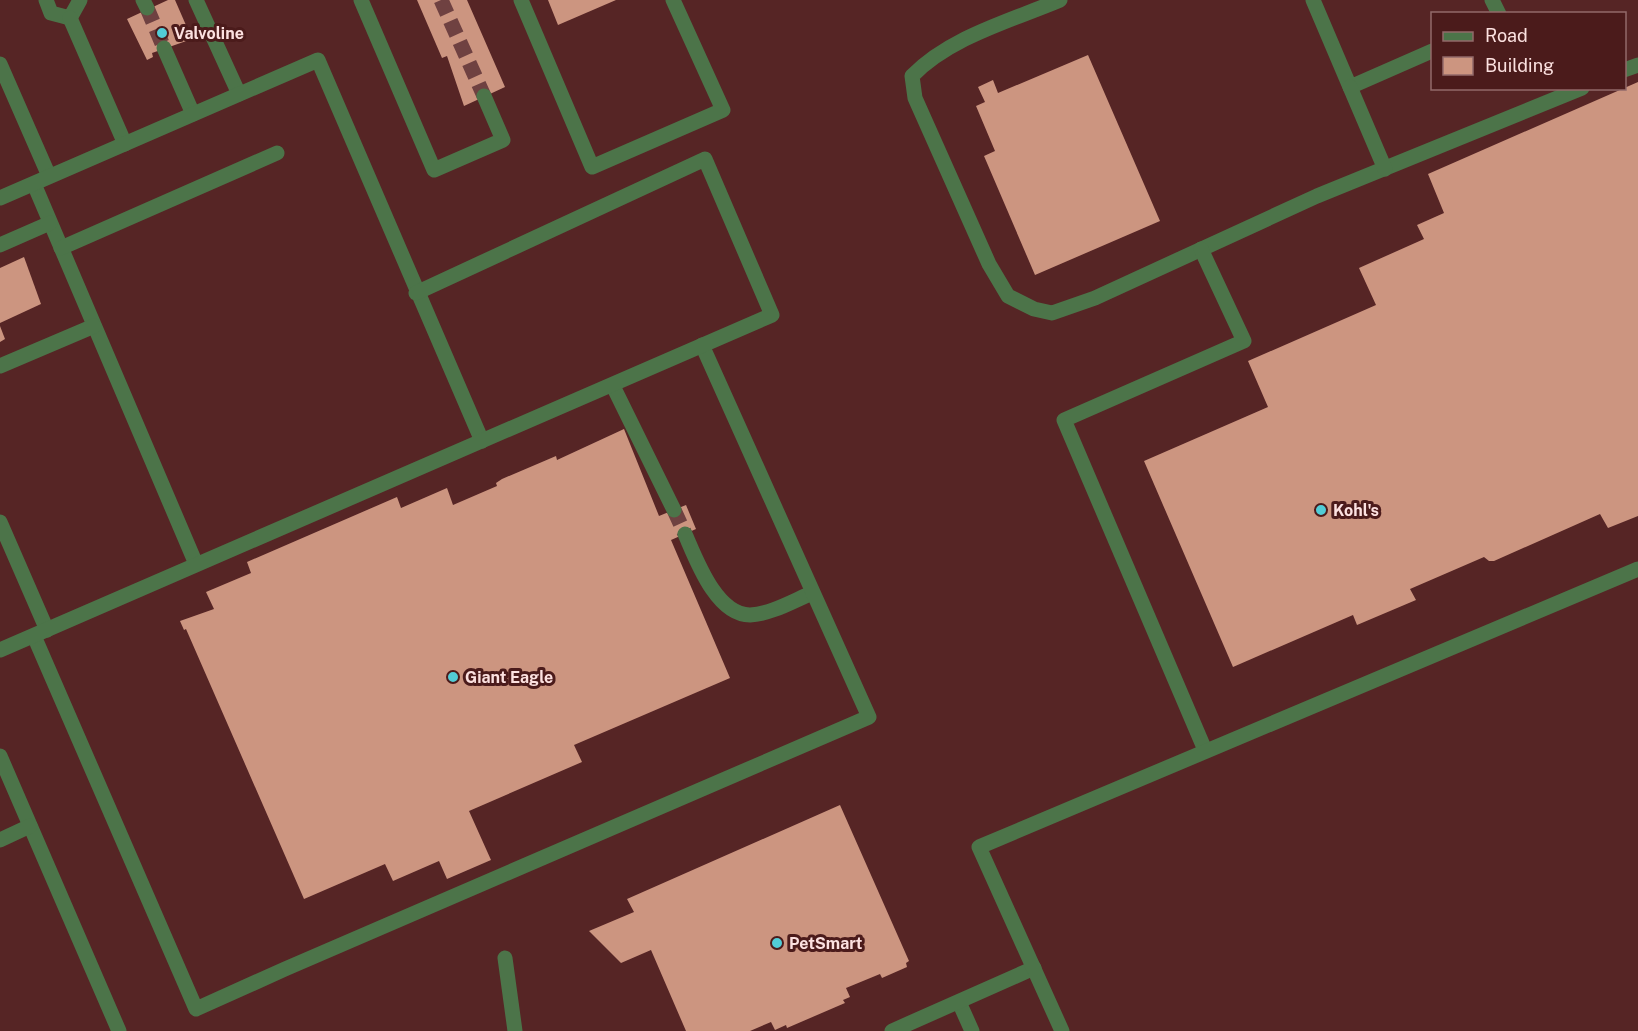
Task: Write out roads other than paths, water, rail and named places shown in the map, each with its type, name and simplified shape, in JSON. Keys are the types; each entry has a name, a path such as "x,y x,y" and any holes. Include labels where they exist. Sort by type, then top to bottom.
{"street":[{"path":"46,0 51,13 70,18"},
{"path":"70,18 80,0"},
{"path":"196,0 239,94"},
{"path":"361,0 434,170 503,140 484,96"},
{"path":"521,0 592,167 723,110 673,0"},
{"path":"1060,0 971,37 927,61 912,76 915,98 990,264 1008,296 1034,309 1052,313 1095,298 1317,196 1577,90"},
{"path":"1313,0 1385,169"},
{"path":"70,18 125,144"},
{"path":"164,48 193,114"},
{"path":"1350,87 1431,51"},
{"path":"0,198 318,60 416,293 482,441"},
{"path":"0,64 49,176"},
{"path":"61,248 277,153"},
{"path":"0,650 195,564 613,386 772,315 705,159 416,293"},
{"path":"34,184 195,564"},
{"path":"0,245 50,223"},
{"path":"1201,249 1244,341 1064,420 1205,750"},
{"path":"0,366 94,326"},
{"path":"0,522 41,633 196,1010 285,969 869,717 702,345"},
{"path":"613,386 674,510"},
{"path":"685,534 716,593 736,612 749,615 770,611 812,593"},
{"path":"1062,1031 979,847 1638,569"},
{"path":"0,756 119,1031"},
{"path":"0,840 30,826"},
{"path":"505,958 515,1031"},
{"path":"892,1031 1034,968"},
{"path":"959,1002 972,1031"}],"tunnel":[{"path":"441,0 484,96"},
{"path":"147,8 164,48"},
{"path":"674,510 685,534"}],"place":[{"name":"Valvoline","path":"162,33"},
{"name":"Kohl's","path":"1321,510"},
{"name":"Giant Eagle","path":"453,677"},
{"name":"PetSmart","path":"777,943"}]}
